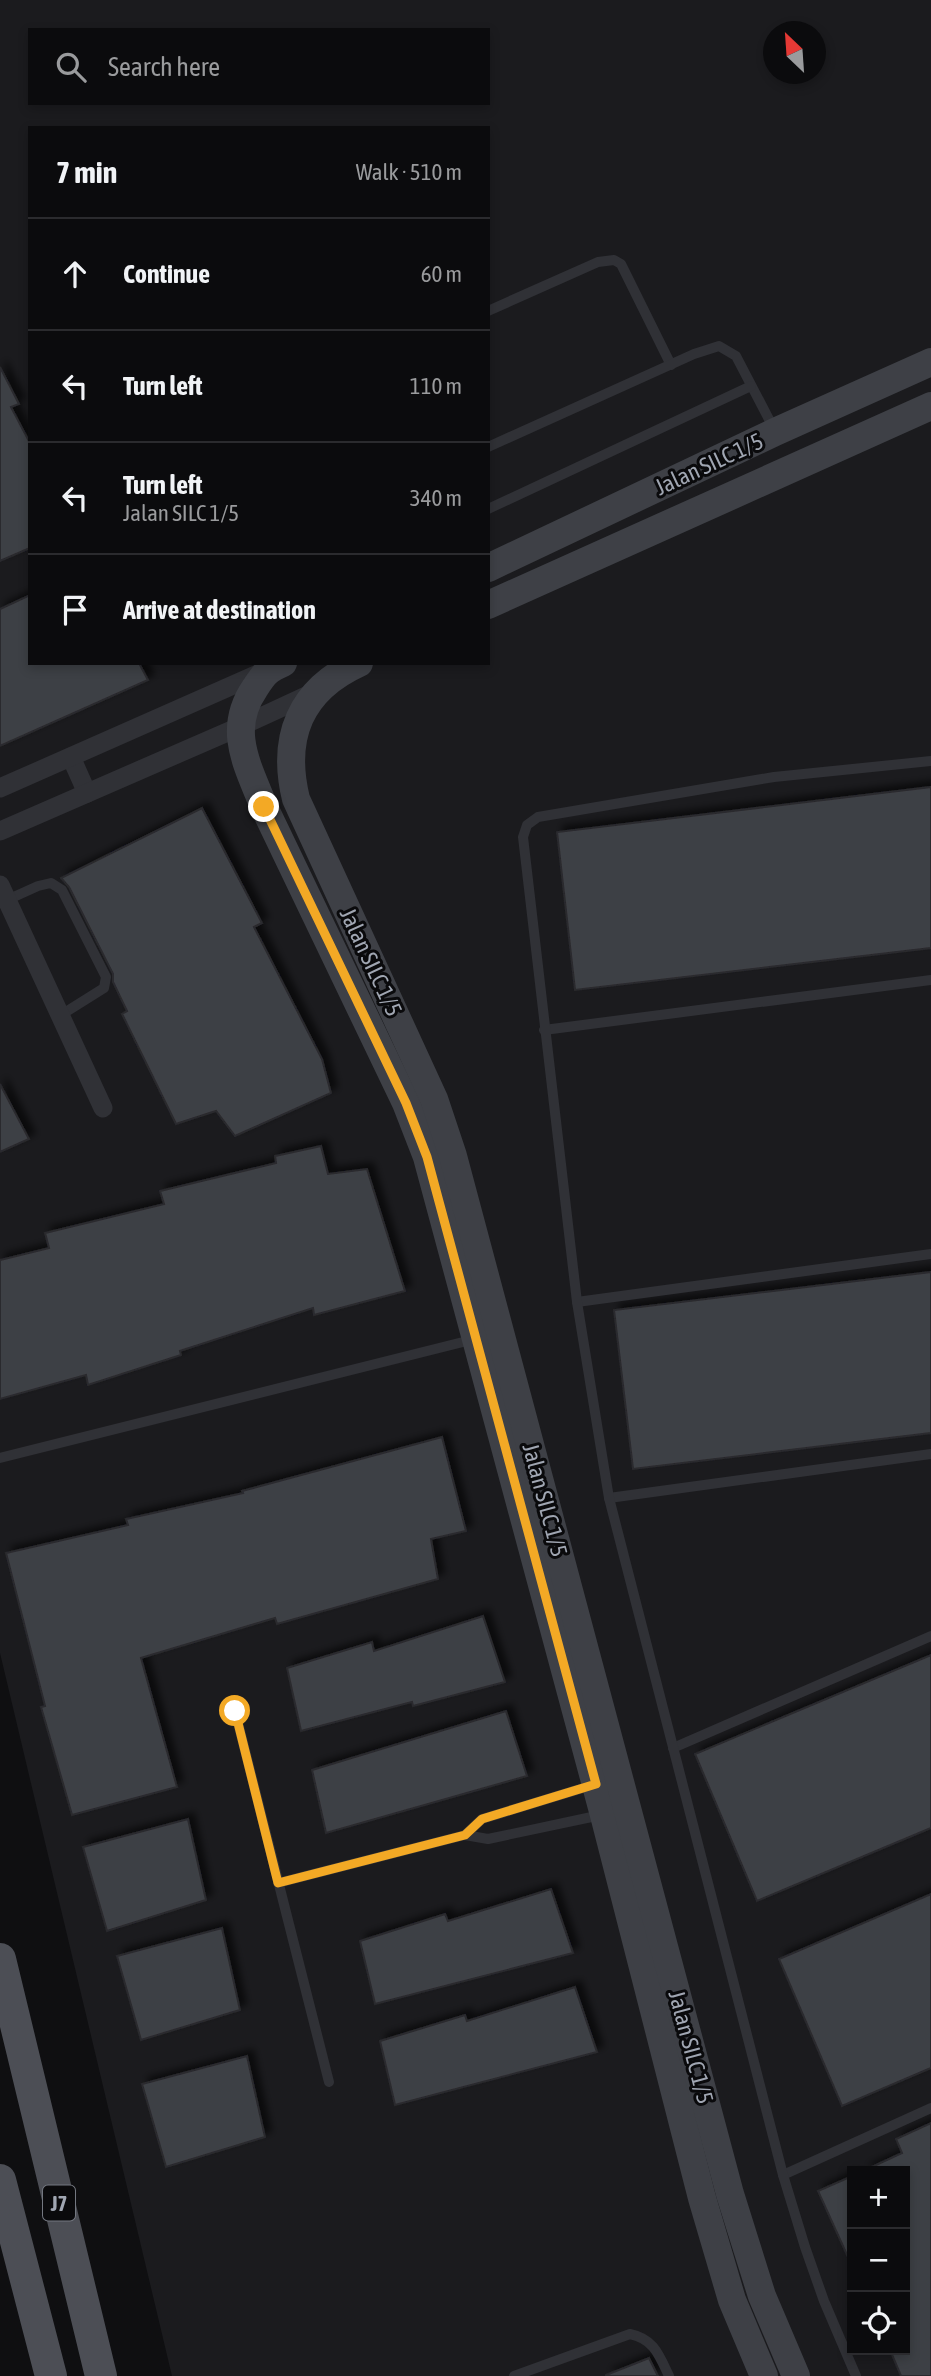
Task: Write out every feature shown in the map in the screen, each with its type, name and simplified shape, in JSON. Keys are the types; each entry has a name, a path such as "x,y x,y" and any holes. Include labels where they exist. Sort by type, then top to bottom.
{"main road":[{"name":"J7","path":"0,1959 101,2376"},
{"name":"J7","path":"0,2180 51,2376"}],"street":[{"name":"Jalan SILC 1/5","path":"490,567 775,432 931,362"},
{"name":"Jalan SILC 1/5","path":"490,604 931,406"},
{"name":"Jalan SILC 1/5","path":"355,665 314,692 294,729 290,760 296,799 434,1099 453,1156 730,2194 762,2296 796,2376"},
{"path":"239,727 246,700 274,667"},
{"path":"0,788 274,667"},
{"path":"0,831 314,692"},
{"name":"Jalan SILC 1/5","path":"239,727 245,757 264,807 406,1103 427,1157 596,1784 702,2198 732,2300 764,2376"},
{"path":"71,757 87,793"},
{"path":"4,892 103,1108"}],"lane":[{"path":"490,310 598,262 614,260 621,264 671,365"},
{"path":"490,446 694,354 719,346 736,356 775,432"},
{"path":"490,508 751,386"},
{"path":"856,2376 824,2301 783,2175 610,1498 577,1302 523,837 527,825 538,817 774,777 931,761"},
{"path":"4,892 51,883 62,890 106,977 104,988 61,1015"},
{"path":"544,1030 931,981"},
{"path":"577,1302 931,1254"},
{"path":"0,1458 476,1339"},
{"path":"610,1498 931,1454"},
{"path":"673,1748 931,1636"},
{"path":"235,1711 329,2082"},
{"path":"465,1835 482,1819 596,1784"},
{"path":"278,1883 465,1835 488,1839 604,1815"},
{"path":"783,2175 931,2109"},
{"path":"514,2376 629,2334 644,2337 656,2350 669,2376"}],"shaded area":[{"path":"0,0 931,0 931,2376 172,2376 0,1653"}],"building":[{"path":"0,367 19,404 11,407 28,439 28,549 0,561"},
{"path":"28,596 28,665 140,665 148,680 0,746 0,609"},
{"path":"931,787 931,948 575,990 557,832"},
{"path":"202,808 262,923 254,927 322,1059 331,1093 235,1136 216,1111 176,1124 122,1014 127,1011 113,982 113,974 69,887 61,878"},
{"path":"0,1084 29,1139 0,1152"},
{"path":"321,1146 328,1174 367,1169 405,1291 314,1315 313,1308 180,1351 181,1355 88,1385 86,1375 0,1399 0,1260 49,1248 45,1233 164,1204 160,1191 276,1163 275,1156"},
{"path":"931,1272 931,1433 633,1469 614,1310"},
{"path":"442,1437 466,1531 431,1539 438,1579 277,1624 275,1618 141,1658 177,1787 72,1815 41,1707 45,1706 6,1553 128,1525 126,1519 243,1493 242,1491"},
{"path":"483,1616 505,1682 413,1706 412,1702 301,1731 287,1668 372,1642 374,1651"},
{"path":"931,1655 931,1828 757,1901 695,1754"},
{"path":"506,1711 527,1776 326,1833 312,1770"},
{"path":"188,1819 206,1900 107,1931 83,1847"},
{"path":"551,1889 573,1953 375,2004 360,1941 445,1914 448,1921"},
{"path":"931,1894 931,2068 842,2106 779,1959"},
{"path":"222,1928 240,2010 141,2040 117,1956"},
{"path":"575,1987 597,2052 395,2105 380,2041 465,2015 467,2021"},
{"path":"247,2056 265,2137 166,2167 142,2084"},
{"path":"931,2123 931,2376 901,2376 892,2355 910,2355 910,2166 874,2166 902,2153 896,2139"},
{"path":"847,2178 847,2255 818,2191"},
{"path":"649,2358 658,2376 606,2376 606,2375"}],"route":[{"path":"235,1711 278,1883 465,1835 482,1819 596,1784 427,1157 406,1103 264,807"}]}
